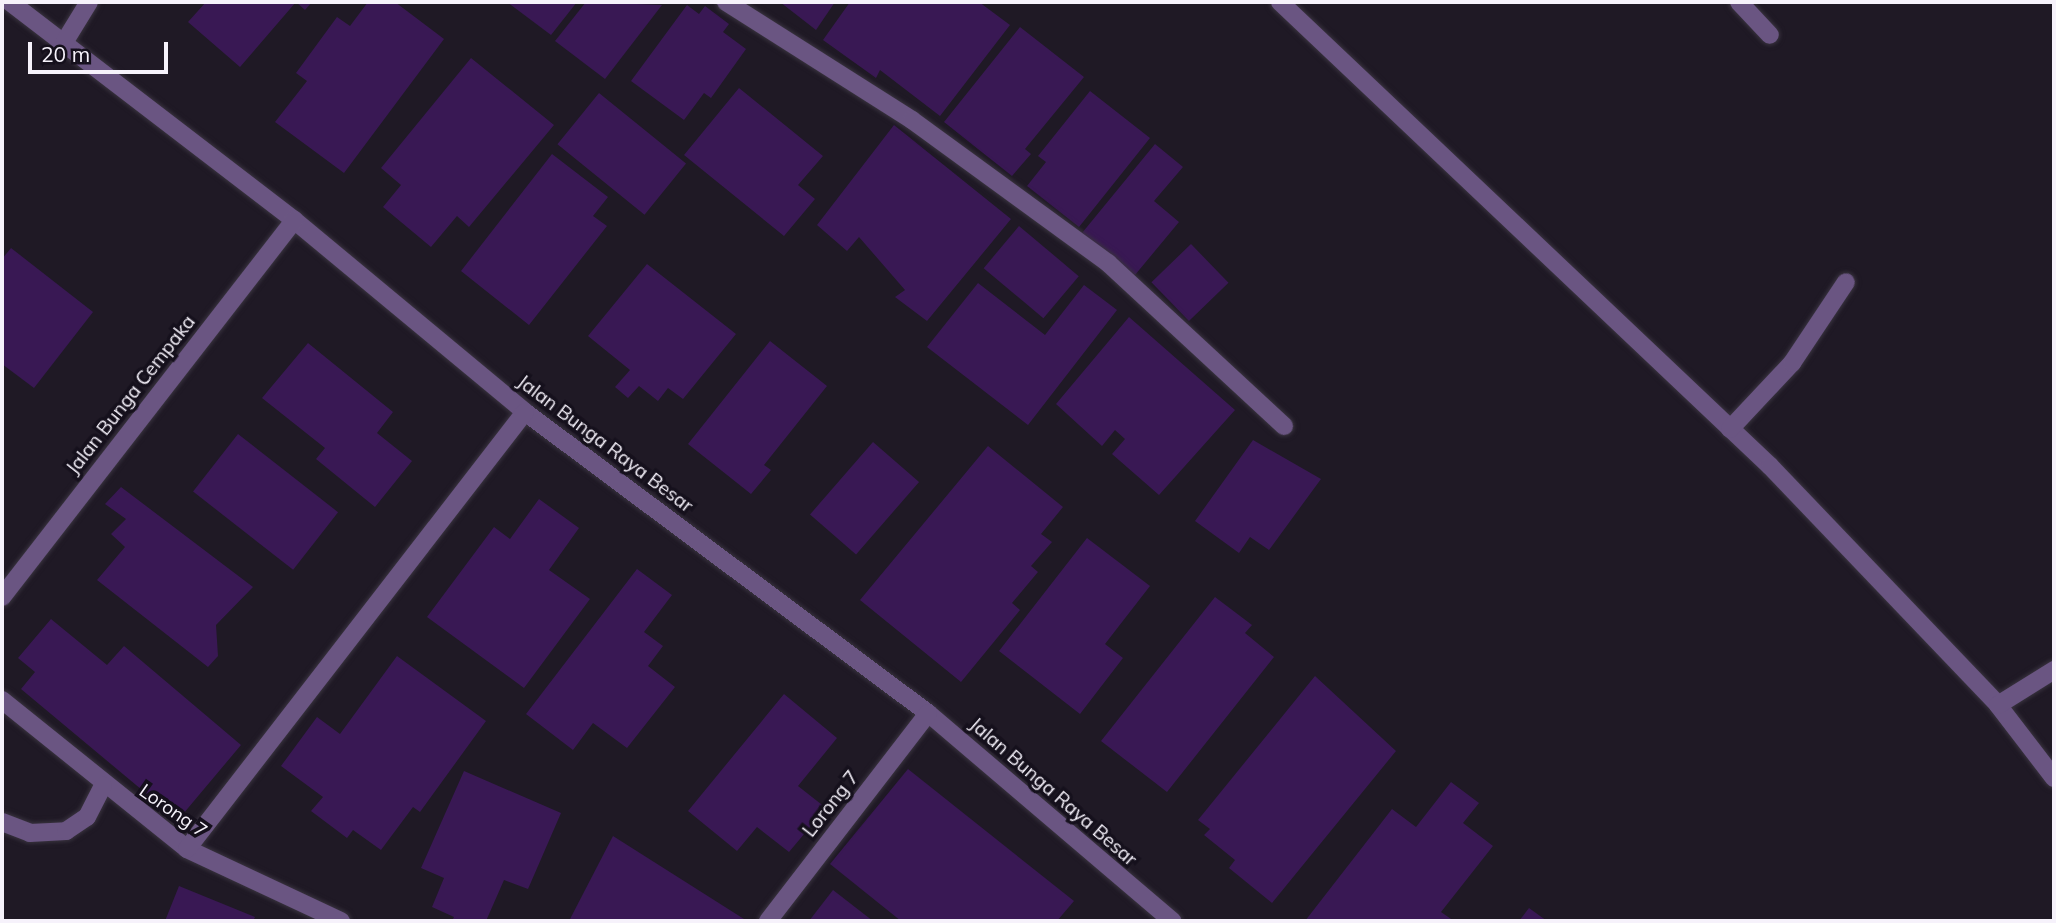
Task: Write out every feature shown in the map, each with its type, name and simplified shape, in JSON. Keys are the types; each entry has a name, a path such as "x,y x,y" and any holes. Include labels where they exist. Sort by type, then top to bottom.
{"street":[{"name":"Jalan Bunga Raya Besar","path":"10,2 65,40 295,220 525,412 928,713 1172,921"},
{"path":"65,40 89,2"},
{"path":"726,2 912,120 1108,263 1284,426"},
{"path":"1280,2 1730,429 1998,705 2054,778"},
{"path":"1739,2 1770,35"},
{"name":"Jalan Bunga Cempaka","path":"2,597 295,220"},
{"path":"1730,429 1792,363 1846,282"},
{"path":"187,849 525,412"},
{"path":"1998,705 2054,670"},
{"name":"Lorong 7","path":"2,701 103,786 187,849 341,921"},
{"name":"Lorong 7","path":"768,921 928,713"},
{"path":"2,822 30,833 66,831 87,817 103,786"}],"building":[{"path":"206,2 296,2 240,67 188,22"},
{"path":"296,2 312,2 305,10"},
{"path":"368,2 395,2 444,39 344,173 275,122 307,81 296,73 337,17 350,26"},
{"path":"507,2 577,2 551,35"},
{"path":"586,2 662,5 605,79 555,41"},
{"path":"780,2 835,2 816,30"},
{"path":"850,2 979,2 1010,25 940,116 880,70 876,78 823,40"},
{"path":"687,5 699,14 705,6 729,24 723,32 746,49 711,98 704,93 684,120 631,81"},
{"path":"1020,27 1084,77 1025,149 1031,154 1012,176 944,122"},
{"path":"471,58 554,125 469,227 457,216 431,247 383,207 401,185 381,168"},
{"path":"739,88 823,156 798,185 815,199 784,236 684,155"},
{"path":"1090,91 1150,138 1079,227 1027,186 1046,162 1038,156"},
{"path":"599,93 686,163 645,215 557,144"},
{"path":"894,125 1011,219 927,321 895,297 905,290 859,237 847,251 817,225"},
{"path":"1155,144 1183,167 1154,201 1179,222 1135,275 1082,233"},
{"path":"552,154 608,197 593,216 607,226 529,325 461,271"},
{"path":"1019,226 1079,276 1043,318 984,268"},
{"path":"1191,244 1229,283 1189,321 1151,282"},
{"path":"11,248 93,312 34,388 2,364 2,259"},
{"path":"647,264 736,334 683,399 668,388 658,401 639,386 628,398 615,387 630,370 588,336"},
{"path":"978,283 1045,335 1084,285 1117,310 1028,425 927,347"},
{"path":"1129,317 1235,410 1159,495 1112,454 1125,439 1115,430 1102,446 1056,404"},
{"path":"770,341 827,386 764,465 771,470 751,494 688,444"},
{"path":"308,343 393,412 377,433 412,461 375,507 316,459 325,448 262,398"},
{"path":"238,434 338,512 293,570 193,492"},
{"path":"1253,440 1321,479 1269,550 1250,537 1239,553 1195,521"},
{"path":"873,442 919,482 856,554 810,514"},
{"path":"988,446 1063,507 1041,534 1052,542 1031,566 1038,572 1012,603 1020,610 961,682 860,600"},
{"path":"121,487 253,587 216,625 218,656 208,667 97,580 125,547 111,534 126,519 105,504"},
{"path":"539,499 579,528 549,570 590,599 524,688 427,617 494,527 510,539"},
{"path":"1087,538 1150,586 1105,644 1123,658 1080,714 999,651"},
{"path":"637,569 672,595 644,632 663,646 648,666 675,687 627,748 593,723 573,750 526,714"},
{"path":"1215,597 1252,625 1245,633 1274,657 1167,792 1101,741"},
{"path":"51,619 107,665 124,646 241,745 178,820 21,689 35,672 18,658"},
{"path":"397,656 486,721 420,812 413,807 381,850 353,830 347,838 311,811 323,797 281,766 317,717 340,734"},
{"path":"1315,676 1396,751 1272,903 1229,868 1235,860 1204,835 1210,829 1198,820"},
{"path":"784,694 837,738 798,786 826,808 789,852 757,827 737,851 688,811"},
{"path":"908,769 1074,901 1057,921 901,921 830,864"},
{"path":"464,771 561,813 528,889 504,880 486,921 452,921 454,917 432,907 444,878 421,868"},
{"path":"1451,782 1479,803 1463,823 1493,846 1441,912 1454,921 1305,921 1392,809 1416,827"},
{"path":"613,836 744,919 569,921"},
{"path":"179,886 255,917 253,921 165,921"},
{"path":"833,890 873,921 809,921"},
{"path":"1529,908 1547,921 1519,921"}]}
